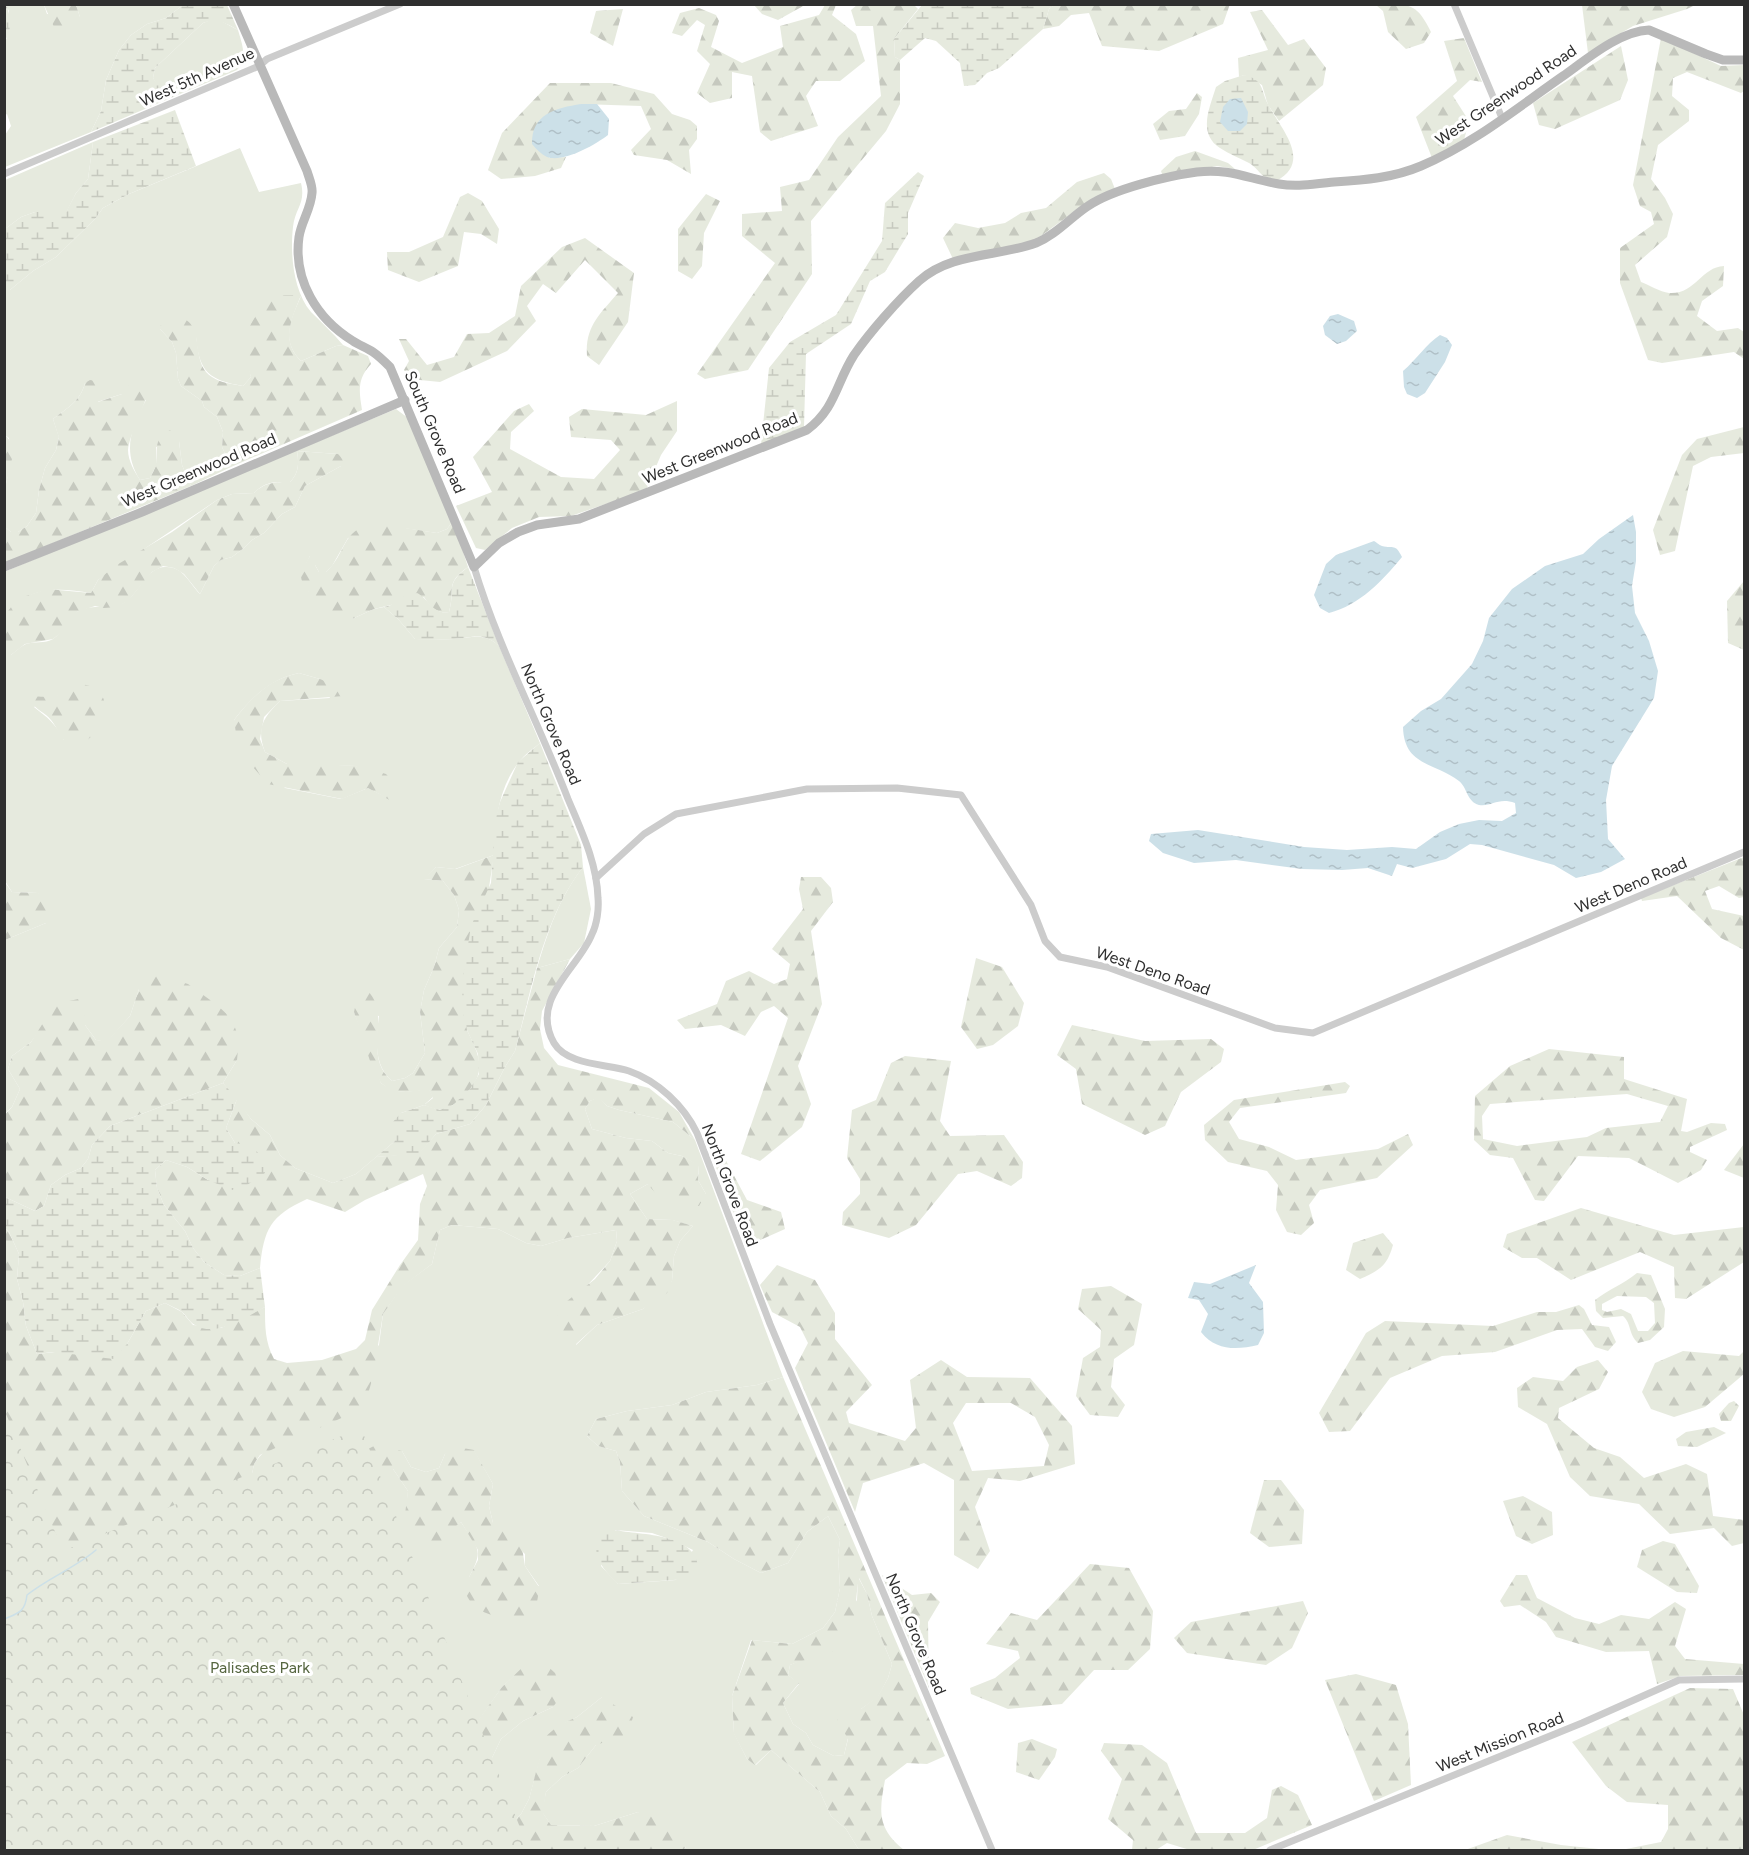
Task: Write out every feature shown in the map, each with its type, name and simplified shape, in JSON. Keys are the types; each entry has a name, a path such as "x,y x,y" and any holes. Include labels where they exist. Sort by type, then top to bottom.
{"street":[{"name":"South Grove Road","path":"233,4 307,171 313,191 299,234 297,250 304,285 316,307 332,326 352,341 374,352 390,368 474,567"},
{"name":"West 5th Avenue","path":"4,174 259,66 267,59 400,4"},
{"path":"1454,4 1502,118"},
{"name":"West Greenwood Road","path":"474,567 499,543 518,532 537,525 579,519 807,429 819,421 830,407 854,356 920,280 944,266 1038,242 1063,227 1089,205 1124,190 1196,172 1228,171 1281,184 1301,186 1383,178 1413,169 1444,156 1475,138 1594,54 1638,30 1649,30 1723,60 1744,60"},
{"name":"West Greenwood Road","path":"4,567 142,512 405,400"},
{"name":"North Grove Road","path":"474,567 493,625 560,778 587,846 596,878 598,900 593,933 559,982 548,1014 548,1029 555,1045 566,1055 583,1062 631,1072 653,1084 675,1101 689,1116 698,1134 770,1324 992,1851"},
{"name":"West Deno Road","path":"596,878 644,834 676,814 807,789 897,788 961,795 1030,905 1045,941 1060,957 1107,967 1275,1028 1313,1033 1744,852"},
{"name":"West Mission Road","path":"1270,1851 1679,1680 1744,1679"}],"green space":[{"path":"6,4 10,23 5,41 4,5"},
{"path":"1230,4 1223,24 1159,51 1102,46 1089,13 1071,15 1059,26 1043,29 1049,9 1054,5"},
{"path":"6,5 44,5 47,14 80,17 76,5 183,5 166,18 147,24 131,35 119,50 106,80 101,111 91,132 5,167 5,135 11,126 7,114 5,115 5,41 9,11"},
{"path":"44,5 76,5 80,17 77,28 65,32 54,27"},
{"path":"183,5 227,5 238,30 221,22 203,23 155,68 153,78 156,82 171,85 180,94 91,132 101,111 106,80 119,50 131,35 147,24 166,18"},
{"path":"754,5 805,5 778,20 762,14"},
{"path":"825,5 836,5 832,15 856,34 865,61 840,81 816,81 806,96 818,126 771,141 760,132 752,76 732,72 732,98 710,103 697,93 710,64 697,51 705,25 697,20 682,36 672,33 680,13 699,8 716,15 719,21 711,47 742,63 783,47 780,26 819,15"},
{"path":"857,5 914,5 918,9 894,39 895,57 900,60 900,104 886,131 811,221 812,274 748,370 705,379 697,374 775,263 742,236 742,214 782,211 780,187 809,180 838,137 881,96 873,26 856,26 851,10"},
{"path":"922,5 1054,5 1049,9 1043,29 999,68 987,73 975,85 964,86 960,63 936,41 925,38 900,60 895,57 894,39"},
{"path":"1376,5 1410,6 1421,15 1431,32 1424,43 1406,49 1388,32 1383,11"},
{"path":"1582,5 1695,5 1633,26 1588,53"},
{"path":"623,9 613,46 590,33 596,11"},
{"path":"1262,10 1288,45 1304,39 1326,68 1323,85 1279,121 1268,105 1262,85 1244,75 1239,77 1238,58 1268,50 1250,12"},
{"path":"211,20 221,21 238,30 243,56 237,70 180,94 171,85 156,83 153,78 155,68 203,23"},
{"path":"1464,38 1482,82 1470,80 1453,96 1469,121 1464,140 1432,158 1416,117 1457,81 1444,41"},
{"path":"1661,38 1721,66 1744,65 1744,91 1741,93 1687,72 1673,78 1672,96 1689,110 1689,121 1658,145 1651,179 1673,214 1667,237 1635,265 1641,282 1669,293 1685,290 1709,271 1724,266 1723,286 1702,301 1697,316 1717,331 1738,328 1744,332 1744,359 1734,352 1662,363 1648,360 1620,283 1620,248 1654,224 1651,212 1640,206 1633,185"},
{"path":"1621,46 1628,80 1620,100 1555,129 1539,125 1533,103"},
{"path":"1244,75 1259,83 1291,145 1292,164 1287,173 1276,181 1266,178 1249,163 1220,148 1209,135 1207,119 1216,87 1225,81"},
{"path":"550,83 611,83 654,94 672,114 690,120 697,126 697,139 689,150 691,174 667,160 634,155 631,150 651,129 641,106 581,104 549,158 566,157 561,168 535,176 501,179 488,170 502,133"},
{"path":"1197,93 1202,97 1199,114 1185,136 1160,140 1153,124 1169,111 1186,109"},
{"path":"175,110 196,166 129,194 103,208 95,219 56,257 33,271 10,290 5,290 5,229 21,217 35,212 66,212 76,193 88,179 93,142"},
{"path":"93,142 88,179 76,193 66,213 35,212 21,217 5,229 5,180"},
{"path":"240,148 259,192 301,183 302,196 294,221 292,237 297,283 300,294 311,312 343,345 301,361 291,345 289,329 301,296 244,345 251,377 243,386 222,381 208,373 200,359 196,337 160,329 172,342 181,386 202,401 204,407 217,417 223,432 222,447 231,467 191,486 182,465 179,441 156,447 156,466 150,478 140,480 134,469 130,449 136,420 146,400 122,394 97,402 85,383 76,400 53,419 59,437 56,450 45,468 36,513 27,526 18,532 11,532 4,526 5,489 11,460 9,438 5,435 4,290 10,290 33,271 56,257 95,219 103,208 129,194"},
{"path":"1195,151 1228,163 1235,169 1217,166 1163,177 1161,171 1176,157"},
{"path":"918,172 924,176 908,213 908,234 885,272 870,281 851,324 806,354 804,427 761,444 769,368 790,342 836,315 882,241 885,203"},
{"path":"1104,173 1111,179 1115,189 1093,198 1038,238 1014,247 953,259 943,238 955,223 978,228 1005,223 1021,213 1046,208 1077,182"},
{"path":"468,193 482,201 499,229 497,244 481,234 464,232 458,266 419,282 388,270 387,252 409,252 443,237 460,197"},
{"path":"706,194 720,201 704,233 702,266 692,279 678,271 678,229"},
{"path":"585,238 634,273 628,322 599,365 587,356 588,336 595,321 618,293 585,260 556,293 543,284 527,306 536,321 507,351 440,382 410,379 404,370 409,361 399,339 406,339 427,365 454,357 467,334 489,333 515,316 521,286 562,247"},
{"path":"285,295 301,295 289,337 301,361 343,345 368,356 371,364 363,375 360,386 362,410 231,467 222,447 223,432 217,417 204,407 202,401 181,386 172,342 160,329 162,320 177,315 189,322 195,332 200,360 206,372 219,381 243,386 251,377 244,348 249,328 264,306"},
{"path":"143,379 148,392 129,443 128,454 132,466 140,480 150,478 156,464 159,441 170,430 179,441 182,465 191,486 5,563 4,526 11,532 18,532 27,526 36,513 45,468 56,450 59,438 53,419 76,400 85,383 90,380 96,381 100,390 98,402 122,394 131,382"},
{"path":"677,401 677,431 661,455 646,490 571,516 539,517 512,528 485,550 476,548 456,506 492,492 473,457 514,411 529,404 534,411 511,432 510,449 561,477 594,479 620,450 611,440 571,437 569,417 582,409 646,415"},
{"path":"396,409 408,418 453,521 447,529 437,533 403,528 348,538 326,572 319,572 310,556 301,575 315,599 352,619 384,607 415,639 483,637 499,646 540,743 521,759 506,783 497,818 494,855 455,869 436,867 424,879 443,881 454,895 459,910 457,927 439,948 424,990 420,1012 425,1053 413,1073 405,1078 392,1081 386,1075 377,1051 379,1016 354,1012 381,1083 398,1091 429,1089 433,1097 424,1105 401,1113 395,1141 356,1174 333,1183 295,1168 280,1155 270,1135 251,1119 223,1083 237,1060 139,989 130,1016 107,1042 96,1040 85,1025 43,1026 31,1042 12,1056 8,1069 20,1089 12,1107 4,1114 5,940 46,923 38,893 12,892 5,881 5,655 11,655 26,644 53,639 70,618 83,609 119,605 125,602 153,571 159,568 177,569 200,594 214,566 221,560 232,557 264,533 282,514 295,507 305,486 341,466 338,454 297,451 298,468 290,482 270,483 254,493 232,494 217,500 98,580 91,593 66,590 44,591 23,599 5,616 4,572","holes":["299,673 320,679 330,698 280,701 265,718 261,730 265,752 287,764 356,766 395,802 368,788 341,799 285,788 234,720 270,684","60,695 64,740 51,721 34,707"]},
{"path":"1744,427 1744,453 1711,457 1693,466 1675,551 1660,555 1653,530 1682,455 1697,439"},
{"path":"5,435 12,447 12,453 5,489"},
{"path":"297,451 338,454 345,461 341,466 305,486 295,507 282,514 264,533 232,557 221,560 214,566 200,594 184,574 174,568 163,566 152,572 128,601 117,607 95,606 77,612 76,618 68,627 53,639 25,644 11,655 5,655 4,616 23,597 47,589 91,593 98,580 115,566 172,532 217,500 232,494 254,493 270,483 290,482 298,468"},
{"path":"453,521 468,567 453,582 449,612 434,609 424,597 374,609 352,619 337,620 314,599 304,586 301,574 310,556 317,556 315,565 319,572 326,572 333,565 349,537 363,527 374,523 437,533 447,529"},
{"path":"468,567 499,646 487,638 477,636 444,640 415,639 384,607 391,605 396,599 417,593 435,609 449,612 453,583"},
{"path":"1744,581 1744,650 1728,643 1727,601"},
{"path":"299,673 320,679 356,695 280,701 264,717 260,739 265,752 287,764 356,766 386,774 396,785 395,803 368,788 342,799 268,784 244,757 237,740 234,720 270,684"},
{"path":"80,684 96,689 104,698 105,711 101,724 93,735 73,745 63,739 51,720 31,701 35,696 54,696"},
{"path":"540,743 581,845 583,867 569,887 548,931 515,1051 486,1105 470,1124 436,1134 419,1154 376,1157 395,1141 392,1123 401,1113 424,1105 440,1110 453,1105 470,1089 479,1074 478,1054 467,1030 463,1012 462,983 471,926 491,883 495,821 500,802 518,762"},
{"path":"494,855 467,1030 478,1058 478,1075 473,1086 464,1096 447,1108 438,1110 424,1105 433,1098 429,1090 391,1091 381,1083 372,1067 354,1012 358,994 367,990 378,1012 377,1048 383,1071 392,1081 405,1078 413,1073 425,1053 420,1012 424,990 439,948 457,927 459,910 454,895 443,881 423,879 436,867 456,869"},
{"path":"1744,857 1744,897 1739,898 1719,886 1705,891 1712,909 1744,916 1744,950 1721,938 1677,896 1642,901 1641,898"},
{"path":"583,867 591,909 584,943 570,959 537,968 555,915"},
{"path":"801,877 821,877 831,888 833,902 811,931 822,1004 798,1066 811,1104 802,1127 760,1161 741,1154 788,1018 774,1006 761,1012 745,1036 721,1025 685,1029 677,1020 717,1004 726,981 749,971 774,984 787,979 790,964 772,949 803,909 799,889"},
{"path":"4,881 12,892 38,893 58,908 46,923 5,940"},
{"path":"976,958 1002,967 1024,1003 1018,1026 993,1045 977,1049 961,1027"},
{"path":"570,959 542,1011 540,1029 544,1048 558,1065 649,1088 679,1112 695,1140 673,1122 619,1110 607,1106 598,1098 590,1101 585,1109 592,1129 626,1138 652,1141 668,1153 682,1156 699,1165 698,1180 706,1194 699,1206 670,1202 659,1196 648,1184 630,1194 647,1219 673,1220 693,1226 680,1241 674,1256 672,1281 667,1293 643,1309 597,1325 575,1345 564,1345 557,1333 556,1319 562,1305 595,1279 610,1261 617,1241 616,1230 568,1238 541,1246 526,1243 498,1229 452,1225 440,1230 432,1264 403,1286 383,1314 373,1377 367,1397 359,1410 260,1455 254,1464 244,1516 5,1850 5,1228 19,1254 17,1279 26,1326 37,1354 127,1344 146,1311 165,1303 182,1312 193,1325 221,1328 265,1307 266,1334 271,1353 274,1359 287,1363 322,1360 356,1349 365,1340 372,1310 418,1240 420,1204 427,1186 423,1174 365,1200 345,1212 307,1199 295,1205 271,1225 264,1243 260,1268 240,1276 224,1275 204,1262 193,1248 185,1231 164,1205 157,1188 155,1170 166,1160 187,1167 208,1180 235,1143 226,1128 237,1099 251,1119 270,1135 280,1155 295,1168 333,1183 356,1174 376,1157 419,1153 436,1134 470,1124 486,1105 515,1051 537,968"},
{"path":"158,975 188,984 232,1019 239,1039 237,1060 223,1083 110,1126 92,1145 88,1159 81,1168 51,1185 44,1206 35,1211 5,1197 5,1114 12,1107 20,1089 8,1069 12,1056 31,1042 55,1004 83,998 85,1025 96,1040 107,1041 130,1016 139,989"},
{"path":"1072,1025 1145,1041 1211,1039 1224,1049 1221,1062 1181,1092 1165,1126 1145,1135 1082,1104 1076,1069 1057,1055"},
{"path":"1549,1049 1624,1057 1624,1079 1687,1099 1681,1131 1687,1132 1711,1123 1725,1124 1727,1130 1690,1147 1690,1152 1707,1160 1701,1170 1678,1183 1629,1158 1578,1156 1544,1201 1535,1200 1513,1158 1490,1155 1474,1140 1475,1096 1510,1066","holes":["1627,1094 1668,1106 1660,1122 1606,1128 1587,1137 1517,1146 1483,1139 1482,1116 1490,1104"]},
{"path":"905,1056 951,1061 940,1121 950,1136 1004,1135 1023,1162 1022,1178 1011,1186 977,1171 958,1174 916,1225 889,1238 842,1225 843,1212 860,1194 860,1179 847,1158 852,1110 876,1100 891,1063"},
{"path":"1345,1082 1350,1086 1346,1093 1240,1108 1229,1122 1239,1139 1269,1147 1296,1160 1378,1149 1408,1134 1413,1145 1377,1178 1320,1190 1309,1205 1314,1223 1301,1235 1287,1232 1276,1210 1278,1185 1267,1171 1228,1162 1205,1140 1204,1125 1234,1100"},
{"path":"223,1083 237,1099 226,1128 235,1143 253,1146 263,1160 265,1173 247,1185 232,1190 208,1180 187,1167 166,1160 155,1170 157,1188 164,1205 185,1231 193,1248 204,1262 224,1275 240,1276 260,1268 265,1307 231,1325 212,1329 195,1325 178,1309 165,1303 146,1311 127,1344 114,1359 53,1352 37,1354 26,1326 17,1279 19,1254 5,1228 5,1197 35,1211 44,1206 51,1185 81,1168 88,1159 92,1145 110,1126"},
{"path":"598,1097 607,1106 619,1110 673,1122 695,1140 783,1377 757,1385 706,1392 672,1405 627,1411 596,1419 587,1436 598,1446 616,1451 620,1462 622,1491 644,1516 708,1542 761,1573 788,1563 807,1532 828,1516 840,1540 838,1555 840,1588 835,1612 823,1628 792,1644 751,1640 732,1696 734,1733 747,1759 756,1765 771,1750 820,1792 831,1816 846,1829 859,1850 683,1850 686,1847 638,1812 594,1826 551,1825 542,1812 546,1792 562,1777 578,1768 596,1745 602,1697 546,1737 529,1799 521,1814 506,1828 481,1781 501,1739 523,1721 553,1707 514,1676 502,1687 467,1737 140,1850 244,1516 254,1464 379,1345 383,1314 402,1286 432,1264 440,1230 452,1225 498,1229 526,1243 541,1246 568,1238 616,1230 617,1241 610,1261 581,1292 576,1345 597,1325 643,1309 672,1281 674,1256 680,1241 693,1226 672,1220 647,1219 630,1194 648,1184 706,1194 698,1180 699,1166 682,1156 668,1153 652,1141 626,1138 592,1129 585,1109 590,1101","holes":["402,1451 411,1467 426,1472 439,1468 445,1454 474,1451 493,1484 489,1506 493,1523 525,1554 525,1566 539,1586 469,1577 478,1554 475,1543 461,1522 455,1526 407,1506 408,1491 393,1469","615,1530 652,1533 693,1550 676,1580 618,1584 601,1566"]},
{"path":"706,1141 716,1142 747,1200 781,1212 785,1229 758,1241 738,1225"},
{"path":"1744,1144 1744,1178 1724,1170"},
{"path":"1581,1208 1674,1235 1744,1227 1744,1262 1686,1299 1675,1298 1674,1267 1640,1252 1571,1280 1537,1258 1522,1258 1503,1247 1507,1234"},
{"path":"1383,1233 1393,1245 1382,1266 1360,1279 1346,1270 1353,1243"},
{"path":"777,1265 815,1280 835,1313 835,1339 872,1385 846,1412 849,1423 905,1441 916,1428 910,1380 941,1360 967,1377 1030,1378 1072,1426 1075,1464 1020,1481 988,1478 975,1507 990,1551 978,1569 954,1555 954,1480 924,1463 863,1483 855,1512 795,1368 808,1343 800,1327 772,1312 760,1285","holes":["966,1403 1011,1403 1035,1417 1049,1445 1044,1466 972,1471 953,1423"]},
{"path":"1637,1273 1651,1275 1665,1309 1664,1327 1650,1340 1638,1343 1623,1316 1603,1318 1596,1311 1595,1300","holes":["1617,1296 1646,1297 1654,1303 1655,1323 1648,1331 1638,1331 1631,1314 1621,1309 1607,1312 1602,1310 1602,1304"]},
{"path":"1111,1286 1142,1304 1134,1345 1114,1359 1111,1387 1125,1405 1118,1417 1090,1415 1076,1396 1083,1358 1100,1347 1101,1330 1078,1309 1082,1289"},
{"path":"1579,1305 1584,1309 1592,1325 1609,1327 1616,1342 1608,1351 1595,1347 1582,1329 1557,1330 1495,1352 1442,1356 1390,1378 1350,1431 1329,1432 1319,1413 1366,1333 1385,1321 1493,1326 1537,1312 1556,1312"},
{"path":"1683,1351 1739,1356 1744,1351 1744,1374 1705,1407 1674,1417 1651,1409 1642,1392 1655,1363"},
{"path":"1598,1360 1608,1372 1599,1389 1559,1408 1558,1418 1594,1448 1620,1457 1644,1478 1686,1464 1707,1474 1713,1516 1744,1520 1744,1543 1732,1546 1714,1528 1670,1534 1639,1504 1590,1496 1570,1477 1547,1424 1518,1407 1517,1388 1533,1377 1563,1381 1577,1367"},
{"path":"783,1377 945,1756 927,1764 907,1763 885,1780 882,1819 889,1834 904,1850 859,1850 846,1829 831,1816 820,1792 771,1750 755,1765 747,1759 734,1734 732,1696 752,1640 792,1644 823,1628 835,1612 840,1588 838,1555 840,1540 828,1516 807,1532 788,1563 761,1573 708,1542 644,1516 622,1491 620,1462 616,1451 598,1446 587,1436 596,1419 627,1411 672,1405 706,1392 757,1385","holes":["859,1578 867,1594 872,1616 892,1664 888,1678 878,1696 861,1709 845,1707 837,1719 848,1739 844,1755 834,1756 813,1745 806,1733 793,1724 783,1703 799,1683 788,1675 790,1665 832,1652 842,1644 849,1636 853,1625"]},
{"path":"1734,1401 1739,1406 1731,1421 1721,1421 1719,1414"},
{"name":"Palisades Park","path":"4,1409 63,1551 361,1428 529,1850 5,1850"},
{"path":"1714,1427 1726,1433 1697,1447 1678,1446 1676,1439 1686,1432"},
{"path":"378,1444 402,1451 411,1467 426,1472 439,1468 445,1454 457,1447 474,1450 493,1484 489,1506 493,1523 508,1524 520,1535 525,1566 539,1587 533,1611 524,1616 509,1618 486,1613 473,1605 466,1594 469,1577 478,1560 478,1550 461,1522 438,1542 416,1540 404,1522 408,1491 393,1469 380,1493 356,1455"},
{"path":"1264,1480 1281,1480 1304,1510 1302,1544 1269,1547 1250,1533"},
{"path":"1523,1496 1552,1512 1553,1535 1532,1544 1516,1536 1503,1501"},
{"path":"614,1530 653,1535 680,1543 690,1550 696,1559 698,1572 687,1579 618,1584 600,1563 596,1548 604,1535"},
{"path":"1663,1541 1675,1544 1699,1586 1697,1593 1677,1592 1637,1567 1642,1550"},
{"path":"1090,1564 1129,1568 1153,1611 1150,1649 1128,1670 1094,1670 1062,1704 1008,1709 971,1694 970,1688 995,1678 1020,1658 1018,1651 986,1644 1011,1613 1037,1620"},
{"path":"882,1575 912,1595 931,1593 940,1602 928,1622 929,1688"},
{"path":"1516,1575 1527,1575 1537,1598 1575,1618 1599,1624 1621,1615 1649,1619 1675,1602 1686,1609 1675,1646 1685,1659 1744,1664 1744,1675 1681,1676 1657,1684 1649,1651 1606,1652 1556,1637 1546,1622 1520,1605 1504,1607 1500,1601"},
{"path":"858,1577 867,1594 872,1616 892,1664 878,1697 861,1709 848,1738 844,1755 834,1756 813,1745 806,1733 793,1724 783,1703 799,1684 788,1675 790,1665 818,1657 857,1600"},
{"path":"1303,1601 1308,1613 1292,1648 1266,1665 1187,1653 1174,1638 1191,1622"},
{"path":"542,1661 555,1673 563,1693 553,1707 523,1721 501,1739 481,1781 506,1828 521,1814 529,1799 545,1737 559,1725 577,1717 602,1697 633,1717 628,1734 596,1745 578,1768 562,1777 546,1792 543,1813 551,1825 594,1826 638,1812 677,1825 686,1847 683,1850 163,1850 466,1737 502,1687 526,1664"},
{"path":"1356,1674 1396,1685 1408,1724 1411,1785 1374,1801 1325,1680"},
{"path":"1690,1688 1733,1689 1744,1715 1744,1850 1621,1850 1661,1842 1668,1829 1668,1805 1627,1802 1606,1786 1572,1742"},
{"path":"1032,1739 1057,1749 1055,1757 1039,1780 1016,1772 1018,1743"},
{"path":"1104,1743 1142,1745 1167,1763 1196,1833 1245,1833 1267,1818 1272,1790 1281,1786 1298,1795 1312,1825 1253,1850 1190,1850 1167,1843 1156,1850 1132,1850 1133,1840 1108,1819 1122,1779 1101,1751"},
{"path":"1507,1835 1561,1845 1608,1850 1465,1850"}],"water":[{"path":"1241,98 1248,112 1247,124 1240,131 1228,131 1220,122 1223,107 1230,99"},
{"path":"581,104 597,104 609,119 608,135 587,148 561,158 547,157 532,144 533,134 540,119 554,111"},
{"path":"1338,314 1354,321 1357,331 1346,341 1337,344 1325,335 1323,326 1330,316"},
{"path":"1440,335 1447,338 1452,345 1445,362 1425,393 1417,398 1407,394 1403,371"},
{"path":"1633,515 1636,532 1636,561 1632,586 1635,613 1649,641 1658,671 1654,698 1612,766 1606,800 1608,839 1625,859 1601,872 1576,878 1554,865 1482,845 1470,844 1446,859 1412,868 1397,864 1392,876 1368,868 1302,869 1236,860 1194,863 1163,853 1149,841 1151,834 1198,830 1304,847 1347,850 1392,847 1416,849 1440,832 1459,824 1479,820 1502,821 1516,813 1515,803 1509,801 1479,805 1472,801 1459,781 1415,756 1405,740 1403,727 1421,711 1441,699 1472,664 1483,641 1489,618 1512,589 1545,566 1583,554 1599,539"},
{"path":"1374,541 1382,546 1396,548 1402,557 1370,591 1351,604 1329,613 1320,608 1314,595 1326,564 1336,555"},
{"path":"1256,1265 1249,1283 1263,1302 1264,1333 1258,1345 1227,1348 1213,1343 1201,1332 1208,1314 1199,1300 1188,1298 1194,1282 1210,1284"}],"waterway":[{"path":"4,1619 20,1611 25,1605 27,1595 96,1550"}]}
